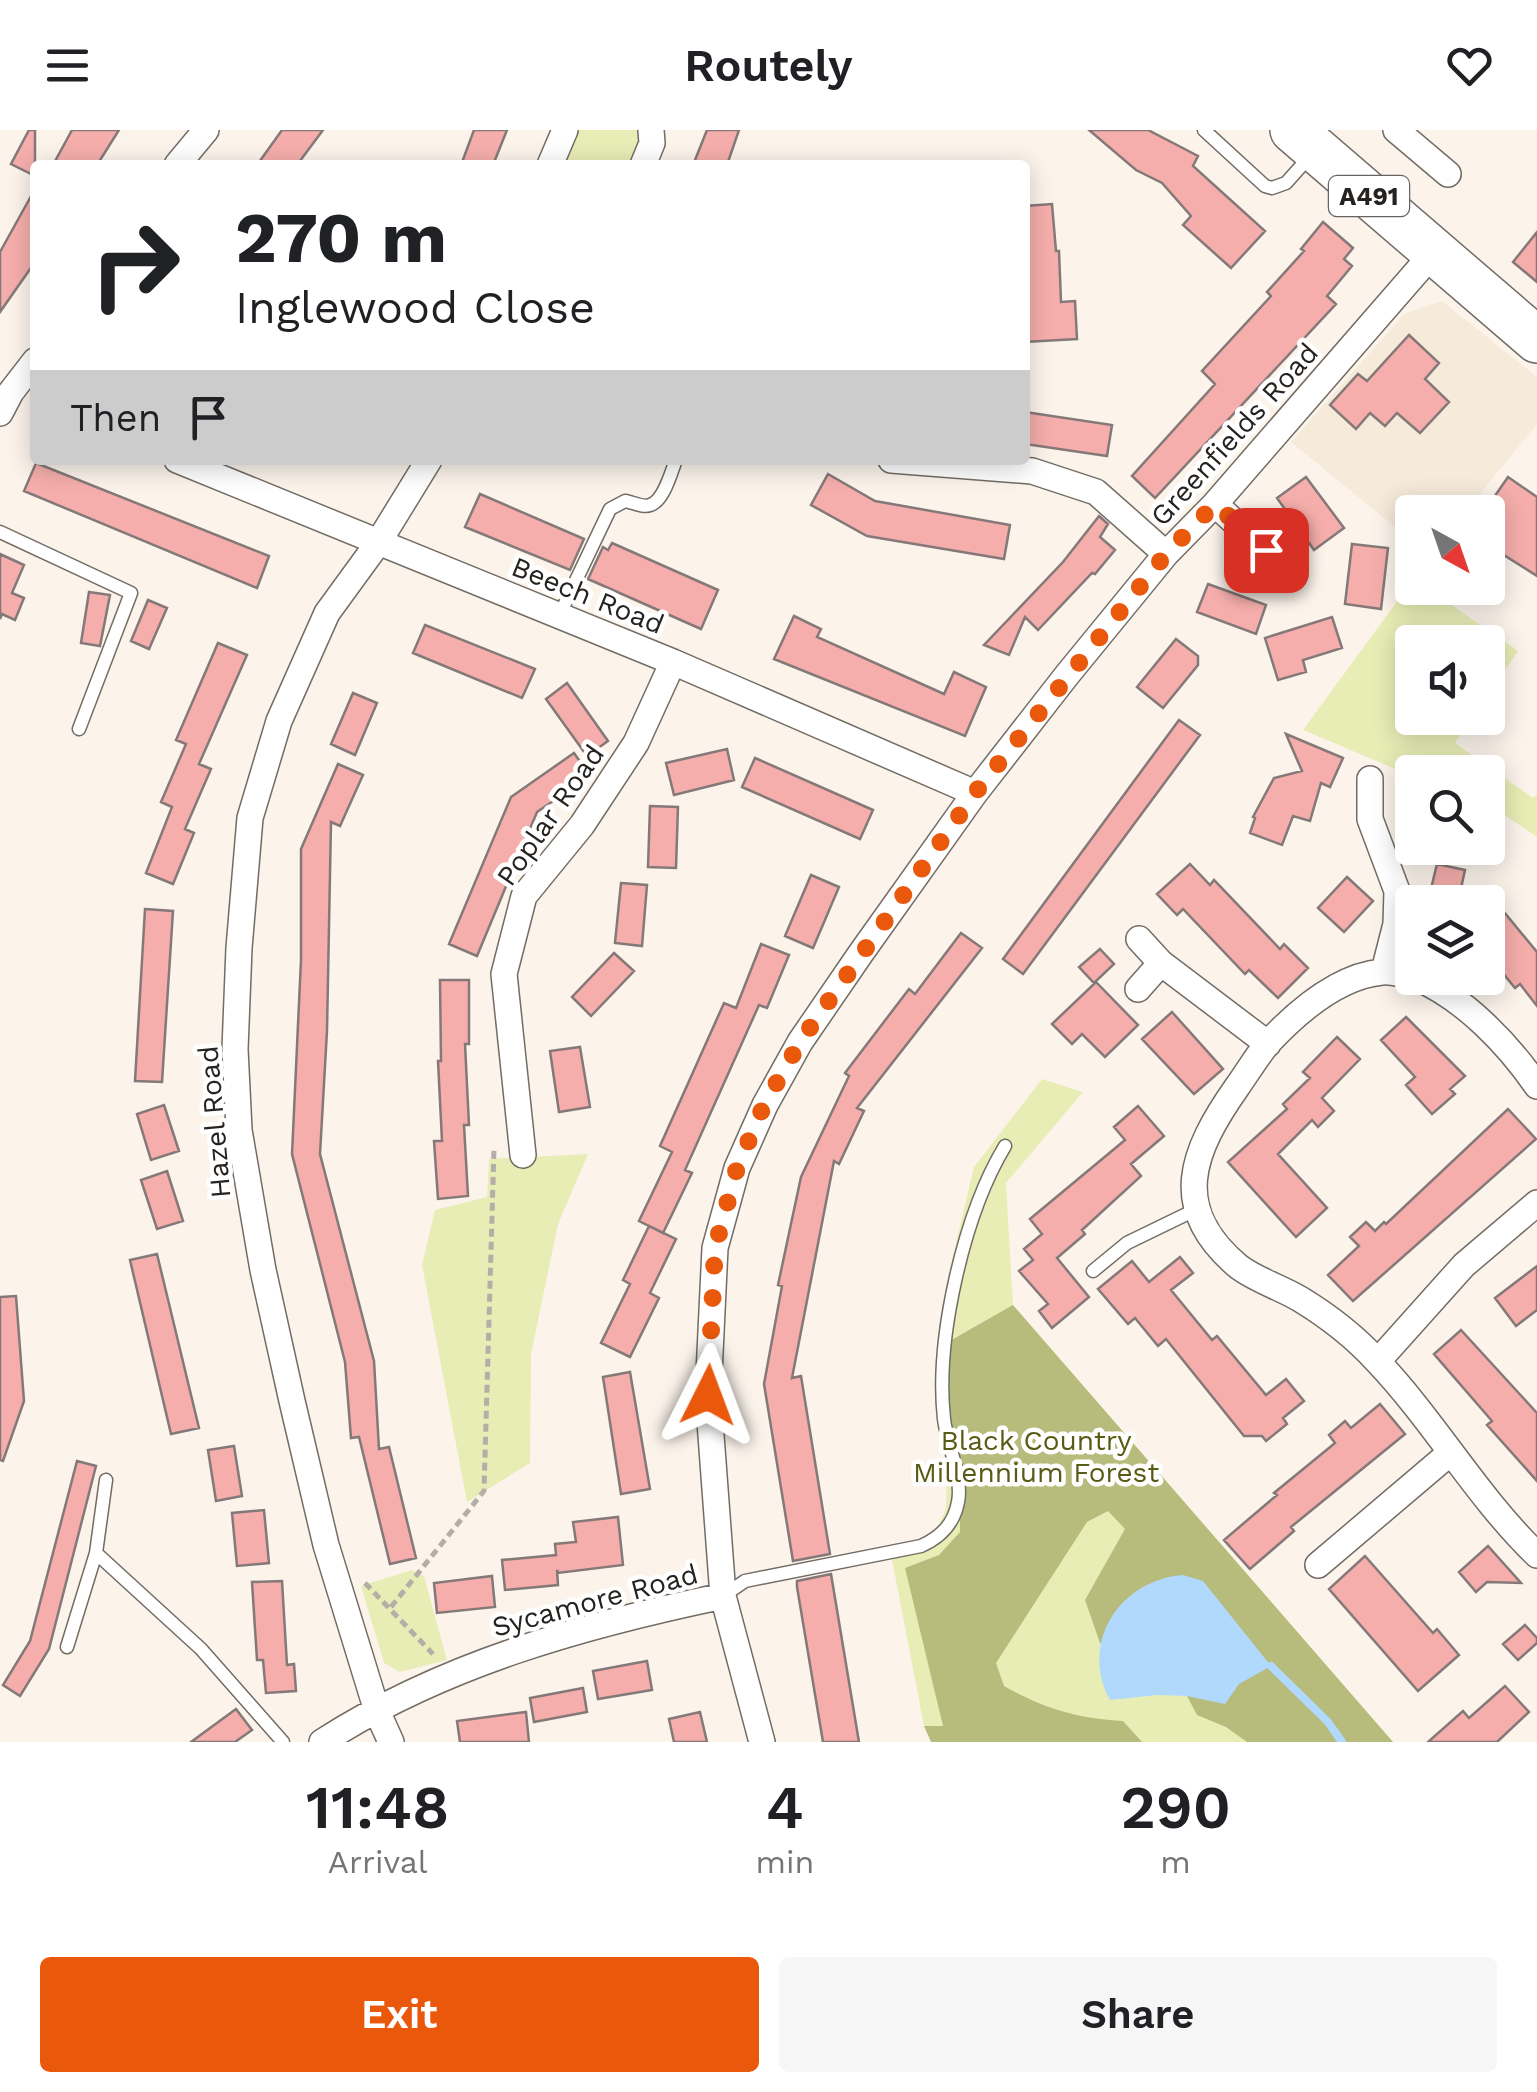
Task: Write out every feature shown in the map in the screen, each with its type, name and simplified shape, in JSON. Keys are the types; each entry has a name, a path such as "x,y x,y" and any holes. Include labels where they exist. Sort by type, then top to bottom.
{"highway":[{"name":"A491","path":"1304,140 1537,340"}],"street":[{"path":"181,160 206,130"},
{"path":"552,160 565,130"},
{"path":"644,160 652,143 651,130"},
{"path":"1396,130 1448,174"},
{"name":"Greenfields Road","path":"762,1742 723,1596 708,1395 715,1248 737,1168 764,1105 800,1042 975,793 1166,554 1215,504 1434,252"},
{"path":"15,402 30,372"},
{"name":"Beech Road","path":"188,465 674,662 975,793"},
{"name":"Hazel Road","path":"391,1742 377,1711 326,1545 263,1270 239,1130 235,1048 238,948 250,818 279,721 327,613 426,465"},
{"path":"955,465 1032,471 1096,492 1166,554"},
{"path":"1215,504 1291,574"},
{"name":"Poplar Road","path":"513,1140 504,974 524,896 582,824 636,743 674,662"},
{"path":"1370,779 1370,819 1397,891 1396,924 1384,971"},
{"path":"1139,939 1161,963 1268,1044"},
{"path":"1138,989 1161,963"},
{"path":"1395,973 1384,971 1348,982 1319,998 1268,1044 1220,1112 1196,1157 1193,1182 1197,1209 1219,1246 1240,1266 1342,1328 1378,1361 1505,1524 1537,1555"},
{"path":"1448,995 1486,1027 1535,1079"},
{"path":"1378,1361 1464,1265 1537,1203"},
{"path":"1318,1565 1450,1453"},
{"name":"Sycamore Road","path":"322,1742 452,1675 520,1648 723,1596"}],"lane":[{"path":"1204,130 1272,188 1286,183 1304,140"},
{"path":"559,616 610,508 625,501 652,505 660,497 674,465"},
{"path":"0,532 130,594 79,729"},
{"path":"723,1596 745,1581 921,1546 938,1539 954,1518 960,1496 944,1420 948,1323 970,1222 1005,1146"},
{"path":"1093,1271 1127,1242 1197,1209"},
{"path":"67,1648 96,1553 106,1480"},
{"path":"96,1553 200,1649 283,1742"}],"path":[{"path":"391,1608 484,1491 513,1140"},
{"path":"365,1582 452,1675"}],"shaded area":[{"path":"1442,301 1537,377 1537,424 1479,495 1395,495 1395,527 1291,442 1404,314"}],"green space":[{"path":"579,130 640,130 641,141 633,160 566,160"},
{"path":"1395,604 1452,605 1480,625 1395,625 1395,735 1460,735 1455,743 1472,755 1395,755 1395,769 1303,730"},
{"path":"1505,642 1518,651 1505,670"},
{"path":"1505,778 1533,798 1537,794 1537,837 1505,815"},
{"name":"Black Country Millennium Forest","path":"1042,1079 1083,1092 1006,1183 1013,1305 1393,1742 932,1742 924,1726 890,1549 933,1538 946,1509 950,1268 974,1167"},
{"path":"588,1154 558,1224 531,1354 530,1463 467,1502 422,1265 435,1210 487,1197 489,1159"},
{"name":"Black Country Millennium Forest","path":"1013,1305 1393,1742 1247,1742 1226,1727 1197,1715 1187,1696 1100,1643 1085,1600 1125,1529 1108,1511 1087,1522 996,1663 1004,1686 1061,1711 1123,1721 1142,1742 931,1742 924,1726 943,1726 905,1568 939,1555 960,1532 960,1496 944,1420 948,1342"},
{"path":"412,1570 424,1576 447,1660 400,1672 384,1663 361,1586"}],"water":[{"path":"1183,1575 1203,1581 1271,1666 1239,1684 1225,1704 1187,1696 1110,1700 1099,1657 1111,1618 1141,1588"}],"building":[{"path":"29,130 35,130 35,160 30,160 30,174 11,164"},
{"path":"72,130 119,130 100,160 56,160"},
{"path":"282,130 323,130 301,160 261,160"},
{"path":"474,130 507,130 495,160 463,160"},
{"path":"707,130 739,130 729,160 695,160"},
{"path":"1089,130 1148,130 1198,156 1193,166 1265,231 1231,268 1183,225 1191,216 1162,183 1136,170"},
{"path":"30,198 30,269 0,312 0,252"},
{"path":"1052,204 1061,302 1075,301 1077,339 1030,342 1030,206"},
{"path":"1323,222 1353,248 1344,259 1352,266 1327,296 1336,304 1155,498 1132,476 1215,384 1202,371 1271,296 1267,292 1304,251 1301,249"},
{"path":"1537,232 1537,282 1513,262"},
{"path":"1409,335 1439,363 1425,379 1449,402 1420,433 1397,413 1385,426 1370,413 1356,429 1330,405 1358,374 1367,381"},
{"path":"1030,413 1112,425 1107,456 1030,445"},
{"path":"35,465 41,465 269,556 257,588 24,491"},
{"path":"828,474 875,501 1010,525 1004,559 867,536 811,505"},
{"path":"1306,477 1344,528 1314,550 1277,498"},
{"path":"1508,477 1537,497 1537,576 1505,556 1505,495 1496,495"},
{"path":"480,494 584,539 570,570 465,527"},
{"path":"1099,516 1108,524 1100,537 1115,550 1095,574 1038,630 1025,617 1009,655 984,645 1063,562"},
{"path":"612,543 718,590 701,629 588,579 603,547 608,550"},
{"path":"1352,544 1388,548 1381,609 1345,604"},
{"path":"0,554 24,565 12,593 24,598 15,620 2,614 0,619"},
{"path":"1208,584 1266,605 1256,634 1197,612"},
{"path":"89,592 110,595 100,646 81,643"},
{"path":"148,600 167,608 149,649 131,641"},
{"path":"794,616 821,629 817,637 944,694 954,672 986,687 965,736 774,659"},
{"path":"1332,617 1342,648 1303,660 1306,672 1278,680 1265,638"},
{"path":"425,625 535,669 522,698 413,653"},
{"path":"1176,639 1198,656 1198,665 1163,708 1137,687"},
{"path":"218,643 247,655 199,764 211,769 185,829 194,833 173,884 146,873 172,807 161,802 186,744 176,740"},
{"path":"567,683 608,741 587,756 546,699"},
{"path":"353,693 377,703 355,755 331,744"},
{"path":"1179,720 1200,735 1023,974 1003,959"},
{"path":"1286,734 1343,758 1330,787 1321,783 1310,821 1293,816 1282,845 1250,833 1253,817 1274,778 1302,771"},
{"path":"727,749 734,780 674,795 666,763"},
{"path":"574,753 590,776 537,812 477,956 449,944 511,797"},
{"path":"755,758 873,810 860,839 742,787"},
{"path":"338,764 363,775 340,826 331,822 320,1154 374,1361 379,1449 389,1447 416,1558 390,1564 359,1437 351,1438 345,1362 292,1154 301,960 301,849"},
{"path":"650,806 678,807 676,868 648,867"},
{"path":"1190,864 1210,885 1214,880 1280,949 1284,944 1308,968 1278,998 1249,970 1245,974 1183,909 1177,915 1157,894"},
{"path":"1437,865 1465,870 1462,885 1432,885"},
{"path":"811,875 839,887 813,948 785,936"},
{"path":"1347,877 1373,901 1344,932 1318,908"},
{"path":"621,883 647,885 642,946 615,943"},
{"path":"145,909 173,911 162,1082 135,1081"},
{"path":"1505,913 1537,952 1537,1006 1520,984 1515,988 1505,976"},
{"path":"961,933 982,948 857,1108 864,1111 839,1164 834,1161 792,1378 801,1376 830,1554 793,1561 764,1384 782,1286 778,1285 801,1177 849,1076 845,1073 909,989 915,994"},
{"path":"761,944 789,955 767,1008 759,1005 685,1170 692,1173 663,1233 639,1221 672,1152 660,1146 724,1003 736,1008"},
{"path":"1100,949 1114,964 1094,983 1079,967"},
{"path":"614,953 634,971 591,1016 572,997"},
{"path":"440,980 469,980 469,1044 465,1044 469,1125 464,1125 468,1196 438,1199 434,1141 442,1141 438,1061"},
{"path":"1096,982 1138,1025 1105,1057 1082,1034 1072,1044 1052,1024"},
{"path":"1172,1012 1223,1069 1194,1094 1142,1039"},
{"path":"1406,1017 1465,1076 1450,1089 1455,1094 1432,1114 1406,1085 1415,1077 1381,1040"},
{"path":"1337,1037 1360,1059 1322,1098 1334,1111 1318,1127 1312,1120 1278,1154 1327,1208 1296,1237 1228,1162 1287,1109 1283,1104 1310,1078 1303,1072"},
{"path":"580,1047 590,1107 559,1112 550,1051"},
{"path":"164,1105 179,1151 151,1160 137,1114"},
{"path":"1138,1106 1164,1136 1131,1164 1141,1176 1057,1258 1089,1297 1052,1328 1039,1311 1048,1304 1019,1271 1033,1260 1024,1249 1042,1234 1030,1219 1125,1140 1114,1127"},
{"path":"1508,1109 1536,1139 1353,1301 1328,1275 1359,1246 1350,1237 1366,1222 1375,1231 1386,1224"},
{"path":"167,1171 183,1221 157,1229 141,1180"},
{"path":"649,1226 676,1239 650,1293 659,1298 630,1357 601,1343 630,1284 623,1280"},
{"path":"157,1254 199,1428 171,1434 130,1260"},
{"path":"1180,1257 1193,1273 1171,1290 1212,1340 1217,1336 1266,1395 1286,1379 1304,1401 1283,1418 1287,1424 1266,1441 1262,1436 1244,1436 1166,1339 1158,1346 1135,1318 1128,1324 1098,1289 1132,1261 1149,1282"},
{"path":"1537,1266 1537,1310 1516,1326 1495,1298"},
{"path":"16,1296 24,1401 3,1461 0,1297"},
{"path":"1461,1330 1537,1413 1537,1481 1487,1425 1492,1421 1434,1354"},
{"path":"630,1372 650,1489 621,1494 603,1377"},
{"path":"1380,1404 1405,1434 1291,1527 1294,1531 1250,1569 1224,1540 1335,1443 1329,1435 1345,1421 1351,1428"},
{"path":"234,1446 242,1496 216,1501 208,1450"},
{"path":"77,1461 96,1466 49,1649 20,1696 3,1685 30,1641"},
{"path":"264,1510 269,1563 237,1566 232,1513"},
{"path":"618,1517 623,1565 558,1573 557,1570 558,1585 505,1590 502,1560 556,1555 555,1544 576,1542 573,1522"},
{"path":"1488,1546 1521,1583 1487,1582 1476,1592 1459,1572"},
{"path":"1365,1556 1433,1633 1437,1629 1459,1655 1418,1691 1329,1589"},
{"path":"831,1574 859,1742 823,1742 797,1587 797,1581"},
{"path":"492,1576 495,1607 437,1613 434,1583"},
{"path":"282,1581 287,1665 294,1664 296,1691 266,1693 263,1660 257,1660 252,1582"},
{"path":"1525,1625 1537,1643 1518,1660 1503,1644"},
{"path":"647,1661 652,1690 598,1699 593,1671"},
{"path":"1505,1686 1529,1712 1497,1742 1428,1742 1463,1711 1469,1718"},
{"path":"583,1688 587,1712 534,1722 530,1698"},
{"path":"236,1709 252,1730 235,1742 191,1742"},
{"path":"526,1712 529,1742 460,1742 457,1721"},
{"path":"700,1712 707,1742 674,1742 669,1719"}],"waterway":[{"path":"1271,1666 1328,1722 1342,1742"}],"route":[{"path":"708,1395 715,1248 737,1168 764,1105 800,1042 975,793 1166,554 1215,504 1266,550"}]}
